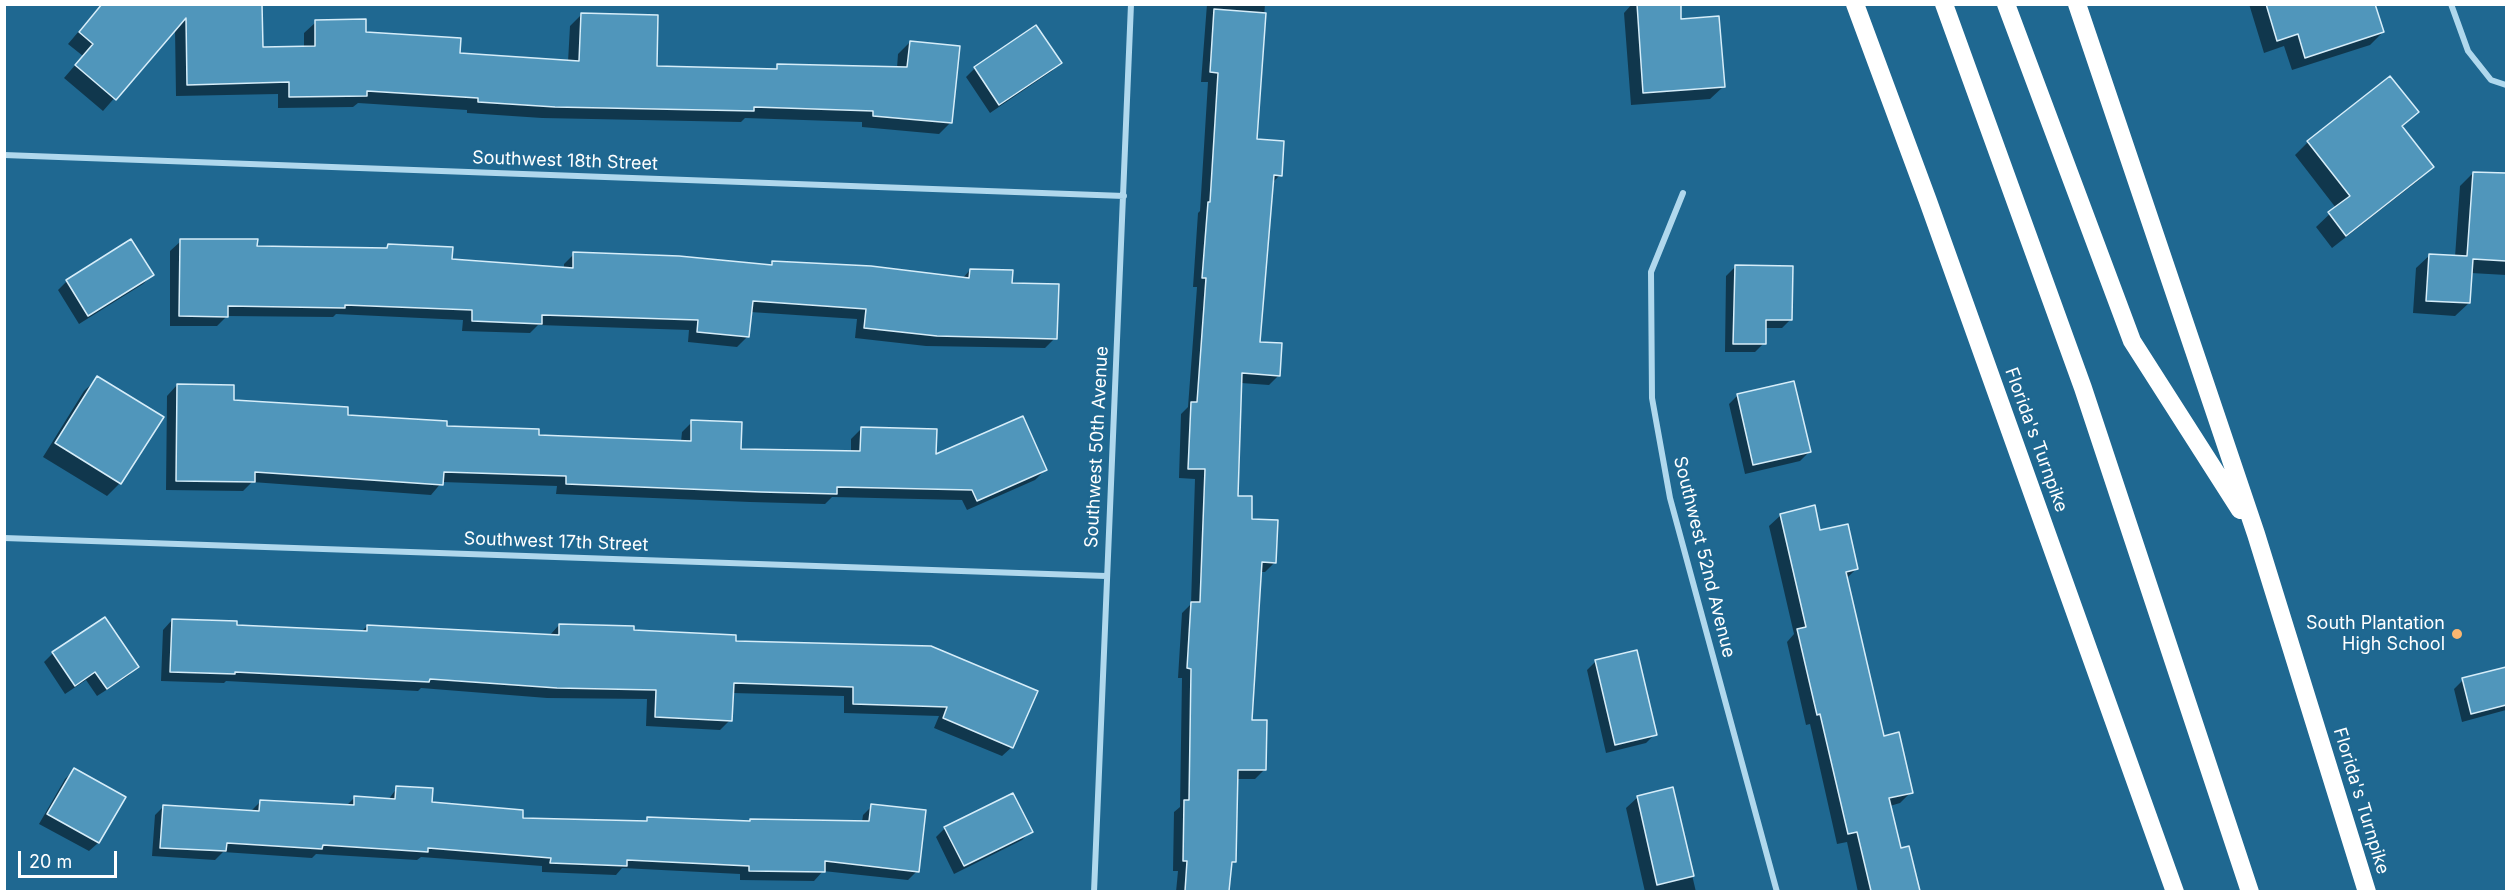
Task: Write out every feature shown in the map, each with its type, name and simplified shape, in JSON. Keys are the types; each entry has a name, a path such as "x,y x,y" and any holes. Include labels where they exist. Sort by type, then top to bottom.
{"highway":[{"name":"Florida's Turnpike","path":"1855,4 1928,201 2175,891"},
{"path":"1944,4 2083,388 2250,891"},
{"path":"2006,4 2132,341 2256,534"},
{"name":"Florida's Turnpike","path":"2077,4 2256,534 2367,891"}],"street":[{"name":"Southwest 50th Avenue","path":"1094,891 1131,4"},
{"path":"2451,4 2468,51 2491,80 2506,85"},
{"name":"Southwest 18th Street","path":"4,155 1124,196"},
{"name":"Southwest 52nd Avenue","path":"1683,193 1651,272 1652,398 1670,498 1777,891"},
{"name":"Southwest 17th Street","path":"4,538 1106,576"}],"building":[{"path":"102,4 262,4 263,47 315,46 315,20 366,19 366,32 461,38 460,53 579,61 581,13 658,15 657,66 777,69 777,64 907,67 910,41 960,46 952,123 873,116 873,111 754,107 754,111 555,107 478,102 478,98 367,91 367,96 289,97 289,82 187,85 186,18 116,100 75,65 93,44 79,32"},
{"path":"1637,4 1681,4 1681,19 1719,16 1725,87 1643,93"},
{"path":"2266,4 2375,4 2384,32 2305,58 2298,34 2277,41"},
{"path":"1214,9 1266,13 1257,139 1284,141 1282,176 1274,175 1260,342 1282,343 1280,376 1242,373 1238,496 1252,496 1252,519 1278,520 1276,563 1262,562 1252,720 1267,720 1266,770 1238,770 1236,862 1232,862 1229,891 1185,891 1187,861 1183,861 1184,800 1189,800 1191,669 1187,668 1191,602 1200,602 1205,469 1188,469 1191,402 1197,402 1206,278 1202,278 1208,202 1210,202 1218,73 1210,72"},
{"path":"1036,25 1062,63 999,105 974,67"},
{"path":"2390,76 2419,112 2402,126 2434,167 2346,236 2328,212 2350,196 2307,141"},
{"path":"2473,172 2506,173 2506,261 2473,259 2470,303 2426,301 2429,254 2467,256"},
{"path":"131,239 154,275 88,316 66,280"},
{"path":"180,239 258,239 257,246 387,248 388,244 453,247 452,259 573,268 573,252 679,256 772,265 772,261 871,266 969,278 970,269 1013,270 1012,283 1059,284 1057,339 937,336 864,328 866,309 753,301 749,337 697,332 698,320 542,315 542,324 472,321 472,310 345,305 345,308 228,306 228,317 179,316"},
{"path":"1735,265 1793,266 1792,320 1766,320 1766,344 1733,344"},
{"path":"97,376 164,417 121,484 55,443"},
{"path":"1794,381 1811,452 1753,465 1737,394"},
{"path":"177,384 234,385 234,400 348,407 348,415 447,421 447,426 539,429 539,435 691,441 691,420 742,422 741,449 860,451 861,427 937,429 936,454 1023,416 1047,470 977,501 972,490 837,487 837,494 761,492 566,484 566,476 444,472 443,485 255,472 255,482 176,481"},
{"path":"1815,505 1820,530 1848,524 1858,569 1846,572 1884,736 1899,732 1913,793 1889,798 1901,848 1909,846 1920,891 1871,891 1857,832 1848,834 1797,629 1806,627 1780,514"},
{"path":"105,617 139,667 107,689 95,672 75,686 52,652"},
{"path":"172,619 237,621 237,625 367,631 367,625 559,635 559,624 634,626 634,630 736,635 736,641 931,646 1038,691 1013,748 943,718 947,707 853,704 853,687 734,683 732,721 655,717 656,690 557,688 430,679 429,682 235,672 235,674 170,672"},
{"path":"1637,650 1657,735 1615,745 1595,660"},
{"path":"2506,667 2506,705 2471,714 2462,678"},
{"path":"74,768 126,797 99,843 47,814"},
{"path":"396,786 433,788 432,802 523,810 523,818 647,821 647,817 750,821 750,819 869,821 871,804 926,810 919,872 825,861 825,872 749,871 749,866 627,860 627,866 550,863 551,858 428,848 428,852 323,845 322,849 227,843 226,851 160,848 163,805 259,811 260,800 354,805 354,796 395,799"},
{"path":"1673,787 1694,876 1657,885 1637,796"},
{"path":"1013,793 1033,832 964,866 944,827"}],"place":[{"name":"South Plantation High School","path":"2457,634"}]}
